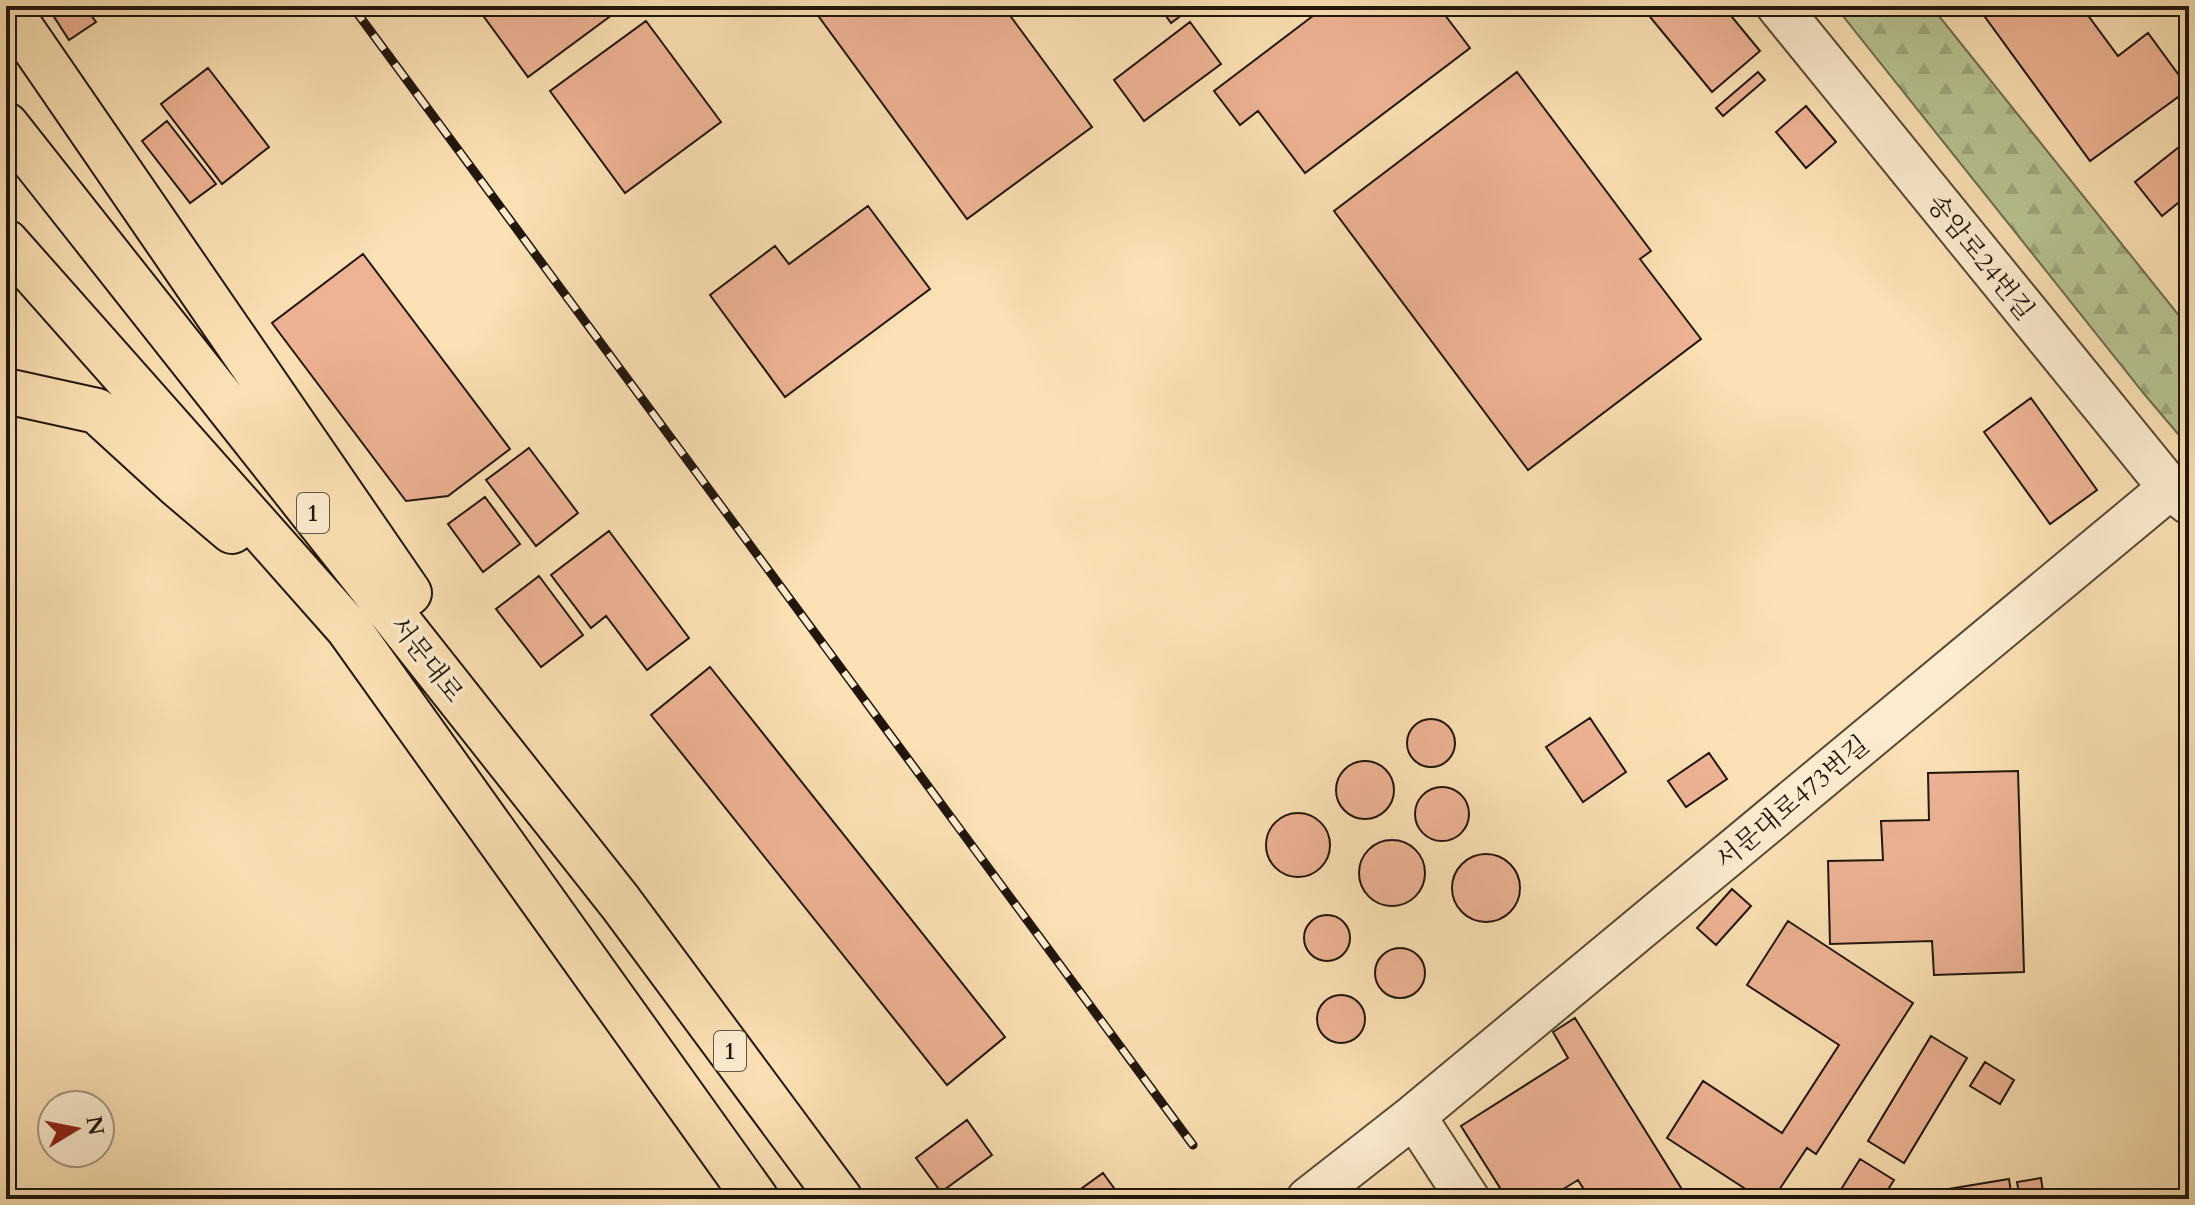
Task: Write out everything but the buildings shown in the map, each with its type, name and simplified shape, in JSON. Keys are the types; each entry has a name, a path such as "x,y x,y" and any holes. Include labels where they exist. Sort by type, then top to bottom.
{"main road":[{"path":"6,6 620,902"},
{"name":"서문대로","path":"6,125 620,902 840,1199"},
{"name":"서문대로","path":"6,242 348,628 756,1199"},
{"path":"6,391 97,411 179,486 348,628"}],"street":[{"name":"송암로24번길","path":"1778,6 2179,496"},
{"name":"서문대로473번길","path":"1308,1199 2179,496"},
{"path":"1414,1116 1468,1199"}],"green space":[{"path":"1835,6 1931,6 2189,328 2189,447 2145,395"}],"railway":[{"path":"352,6 1193,1145"}]}
